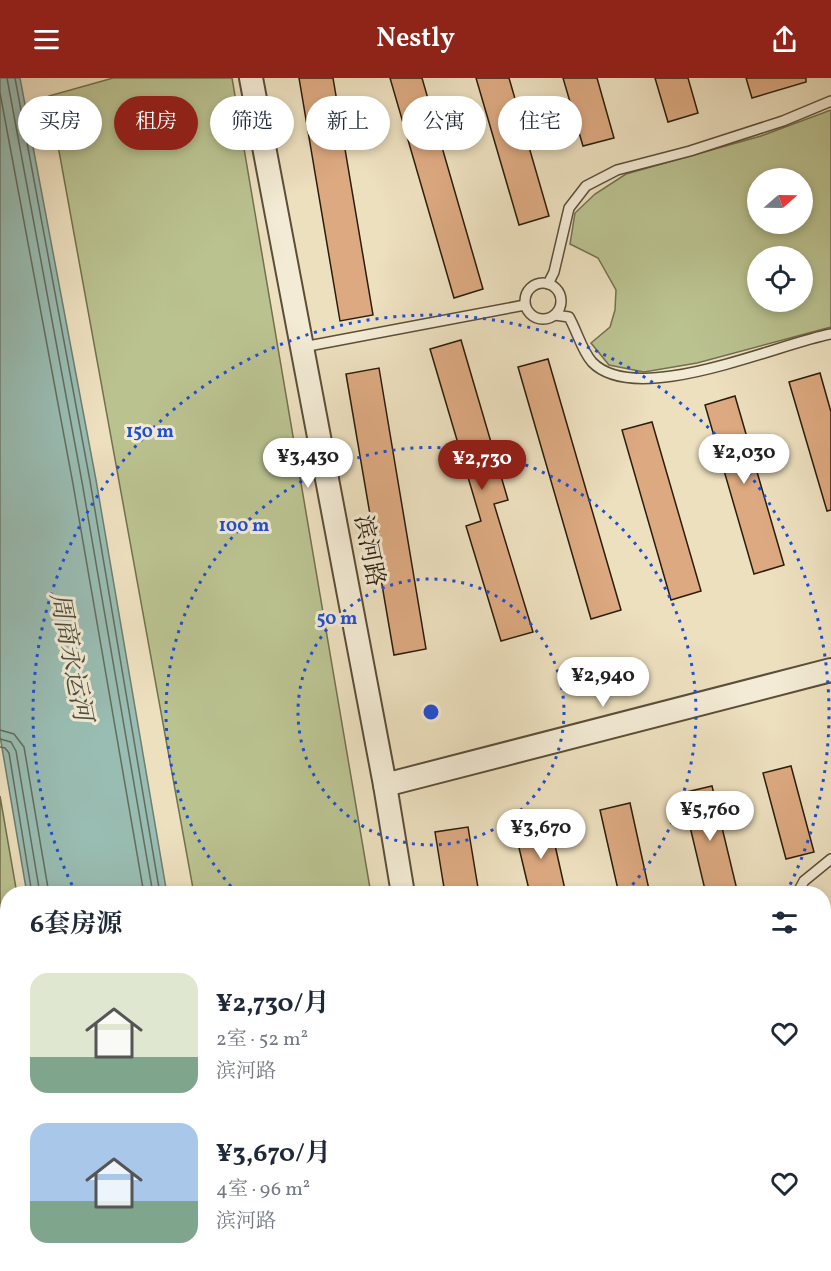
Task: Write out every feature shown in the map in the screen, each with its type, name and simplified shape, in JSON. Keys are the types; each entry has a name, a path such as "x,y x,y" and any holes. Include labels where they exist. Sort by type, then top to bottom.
{"street":[{"name":"滨河路","path":"251,78 385,785 402,886"},
{"path":"385,785 831,670"}],"lane":[{"path":"548,284 554,272 569,208 586,186 624,167 690,151 783,121 831,101"},
{"path":"538,284 548,284 556,289 560,298 560,307 555,315 546,320 537,319 529,314 525,305 525,296 530,288 538,284"},
{"path":"302,347 525,305"},
{"path":"555,315 569,318 592,363 613,374 637,379 658,380 699,371 831,334"},
{"path":"801,886 804,881 831,859"}],"green space":[{"path":"113,78 232,78 235,96 210,96 210,150 244,150 370,886 193,886 59,150 102,150 102,96 49,96"},
{"path":"831,110 831,327 697,363 644,372 609,365 591,343 610,327 615,310 616,290 598,258 570,244 575,213 595,194 626,174 761,136"},
{"path":"0,796 16,886 0,886"}],"water":[{"name":"周商永运河","path":"0,78 20,78 23,96 18,96 18,150 34,150 96,480 166,886 26,886 0,736"}],"building":[{"path":"299,78 333,78 336,96 306,96 306,119"},
{"path":"390,78 422,78 427,96 402,96 402,119"},
{"path":"476,78 509,78 514,96 498,96 498,150 530,150 549,216 519,225 486,112 486,96 481,96"},
{"path":"563,78 597,78 614,138 583,146 582,96 568,96"},
{"path":"655,78 688,78 698,113 668,122"},
{"path":"746,78 806,78 806,82 752,98"},
{"path":"311,150 345,150 373,315 340,321"},
{"path":"411,150 443,150 483,289 454,298"},
{"path":"461,340 508,500 494,504 533,632 501,641 466,526 481,521 430,349"},
{"path":"548,359 621,610 591,619 518,367"},
{"path":"379,368 426,649 394,655 346,374"},
{"path":"820,373 831,412 831,510 827,511 789,382"},
{"path":"735,396 784,565 754,574 705,405"},
{"path":"652,422 701,591 671,600 622,430"},
{"path":"791,766 814,852 786,859 763,773"},
{"path":"712,786 736,886 704,886 682,793"},
{"path":"630,803 648,886 617,886 600,810"},
{"path":"550,823 564,886 528,886 515,831"},
{"path":"468,827 478,886 444,886 435,832"}]}
